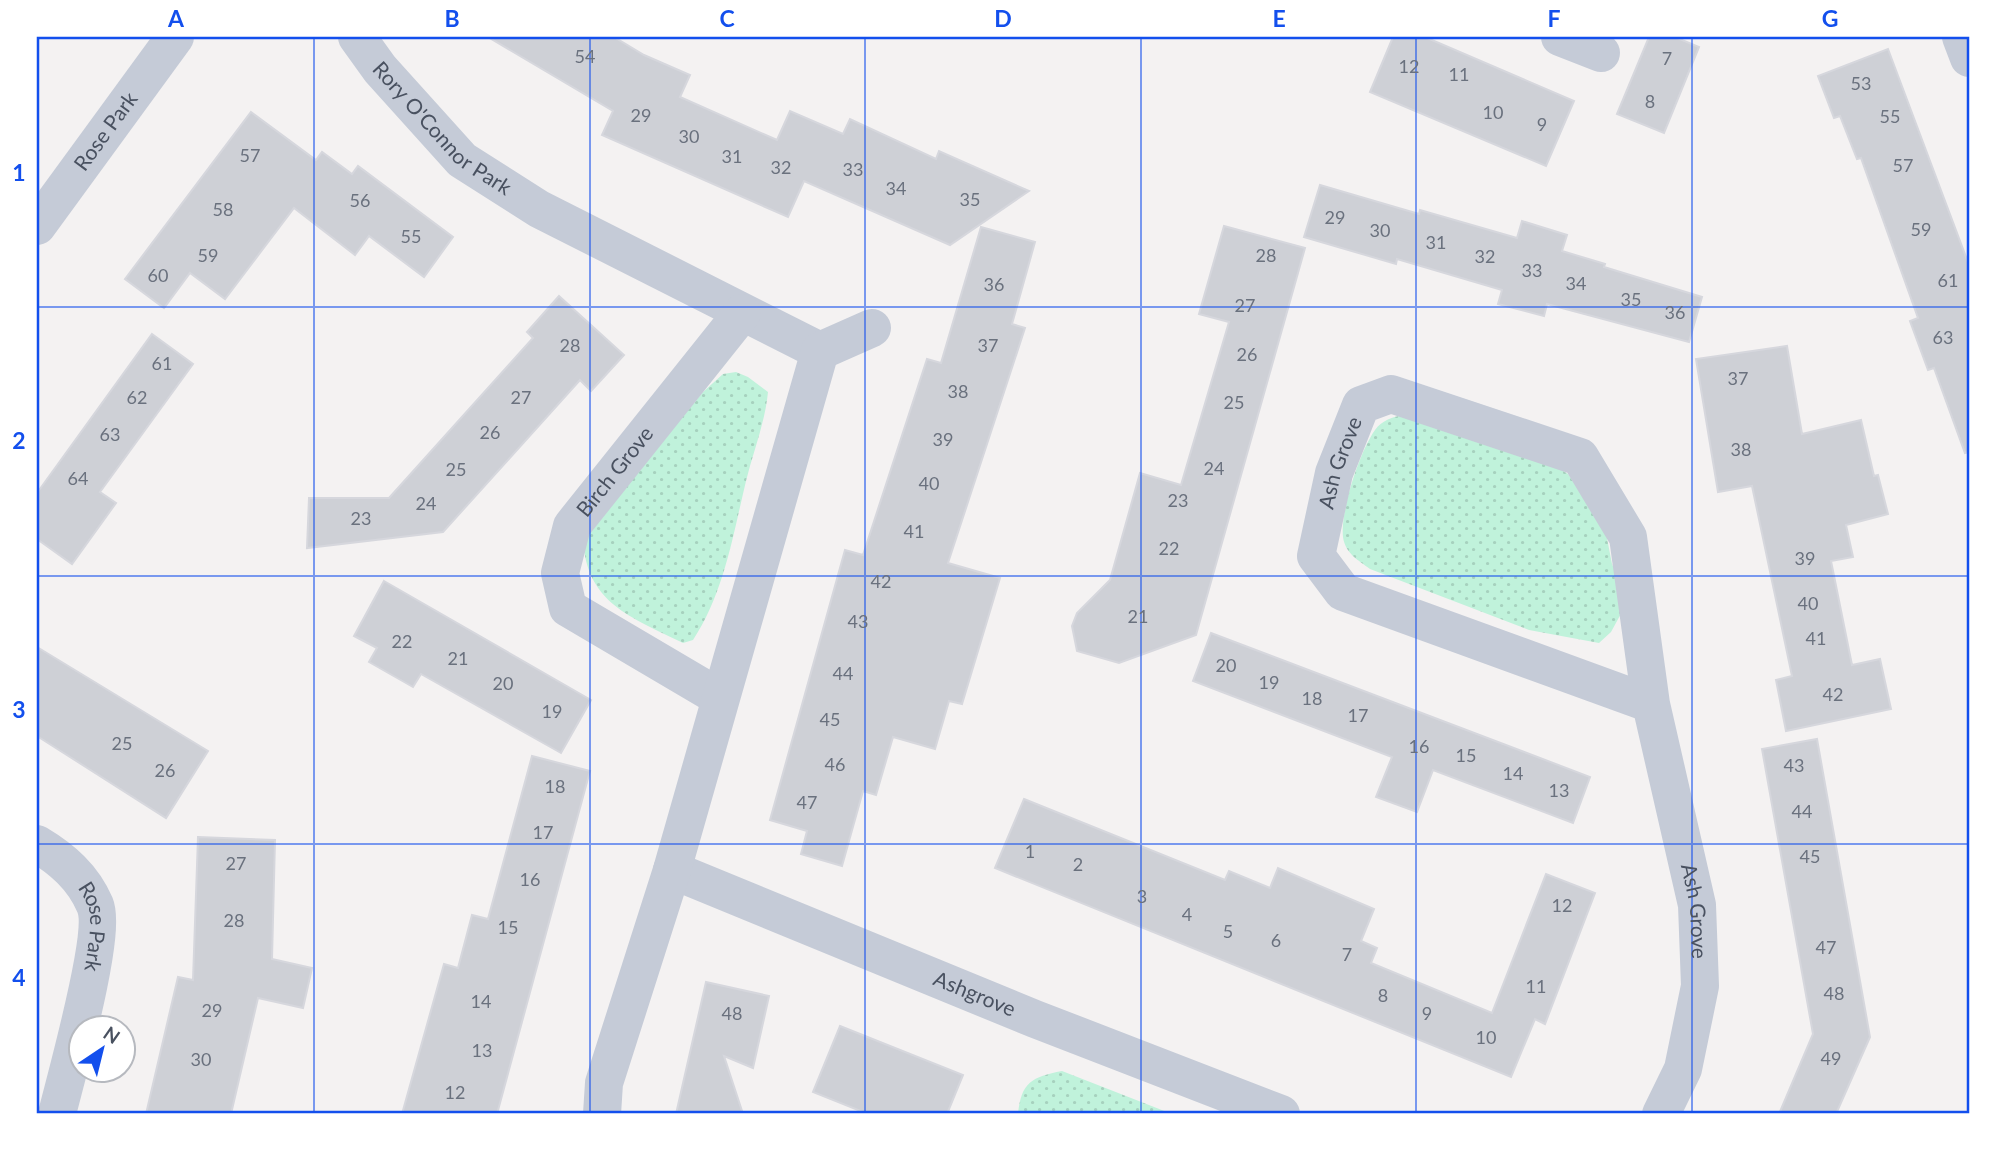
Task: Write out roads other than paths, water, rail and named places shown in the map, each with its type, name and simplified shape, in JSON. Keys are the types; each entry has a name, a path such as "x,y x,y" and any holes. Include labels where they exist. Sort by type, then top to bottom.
{"street":[{"name":"Rose Park","path":"37,226 175,37"},
{"name":"Rory O'Connor Park","path":"357,37 380,69 462,160 539,209 742,313"},
{"path":"1560,37 1601,52"},
{"path":"1961,37 1969,58"},
{"path":"742,313 820,352"},
{"name":"Birch Grove","path":"719,697 568,608 560,573 572,526 742,313"},
{"path":"602,1114 604,1083 672,870 719,697 820,352 872,328"},
{"name":"Ash Grove","path":"1651,704 1343,592 1316,556 1334,473 1361,405 1391,394 1580,457 1628,537 1651,704 1697,905 1700,986 1683,1069 1661,1114"},
{"name":"Rose Park","path":"37,844 79,877 96,907 95,951 57,1114"},
{"name":"Ashgrove","path":"672,870 1035,1019 1281,1114"}]}
